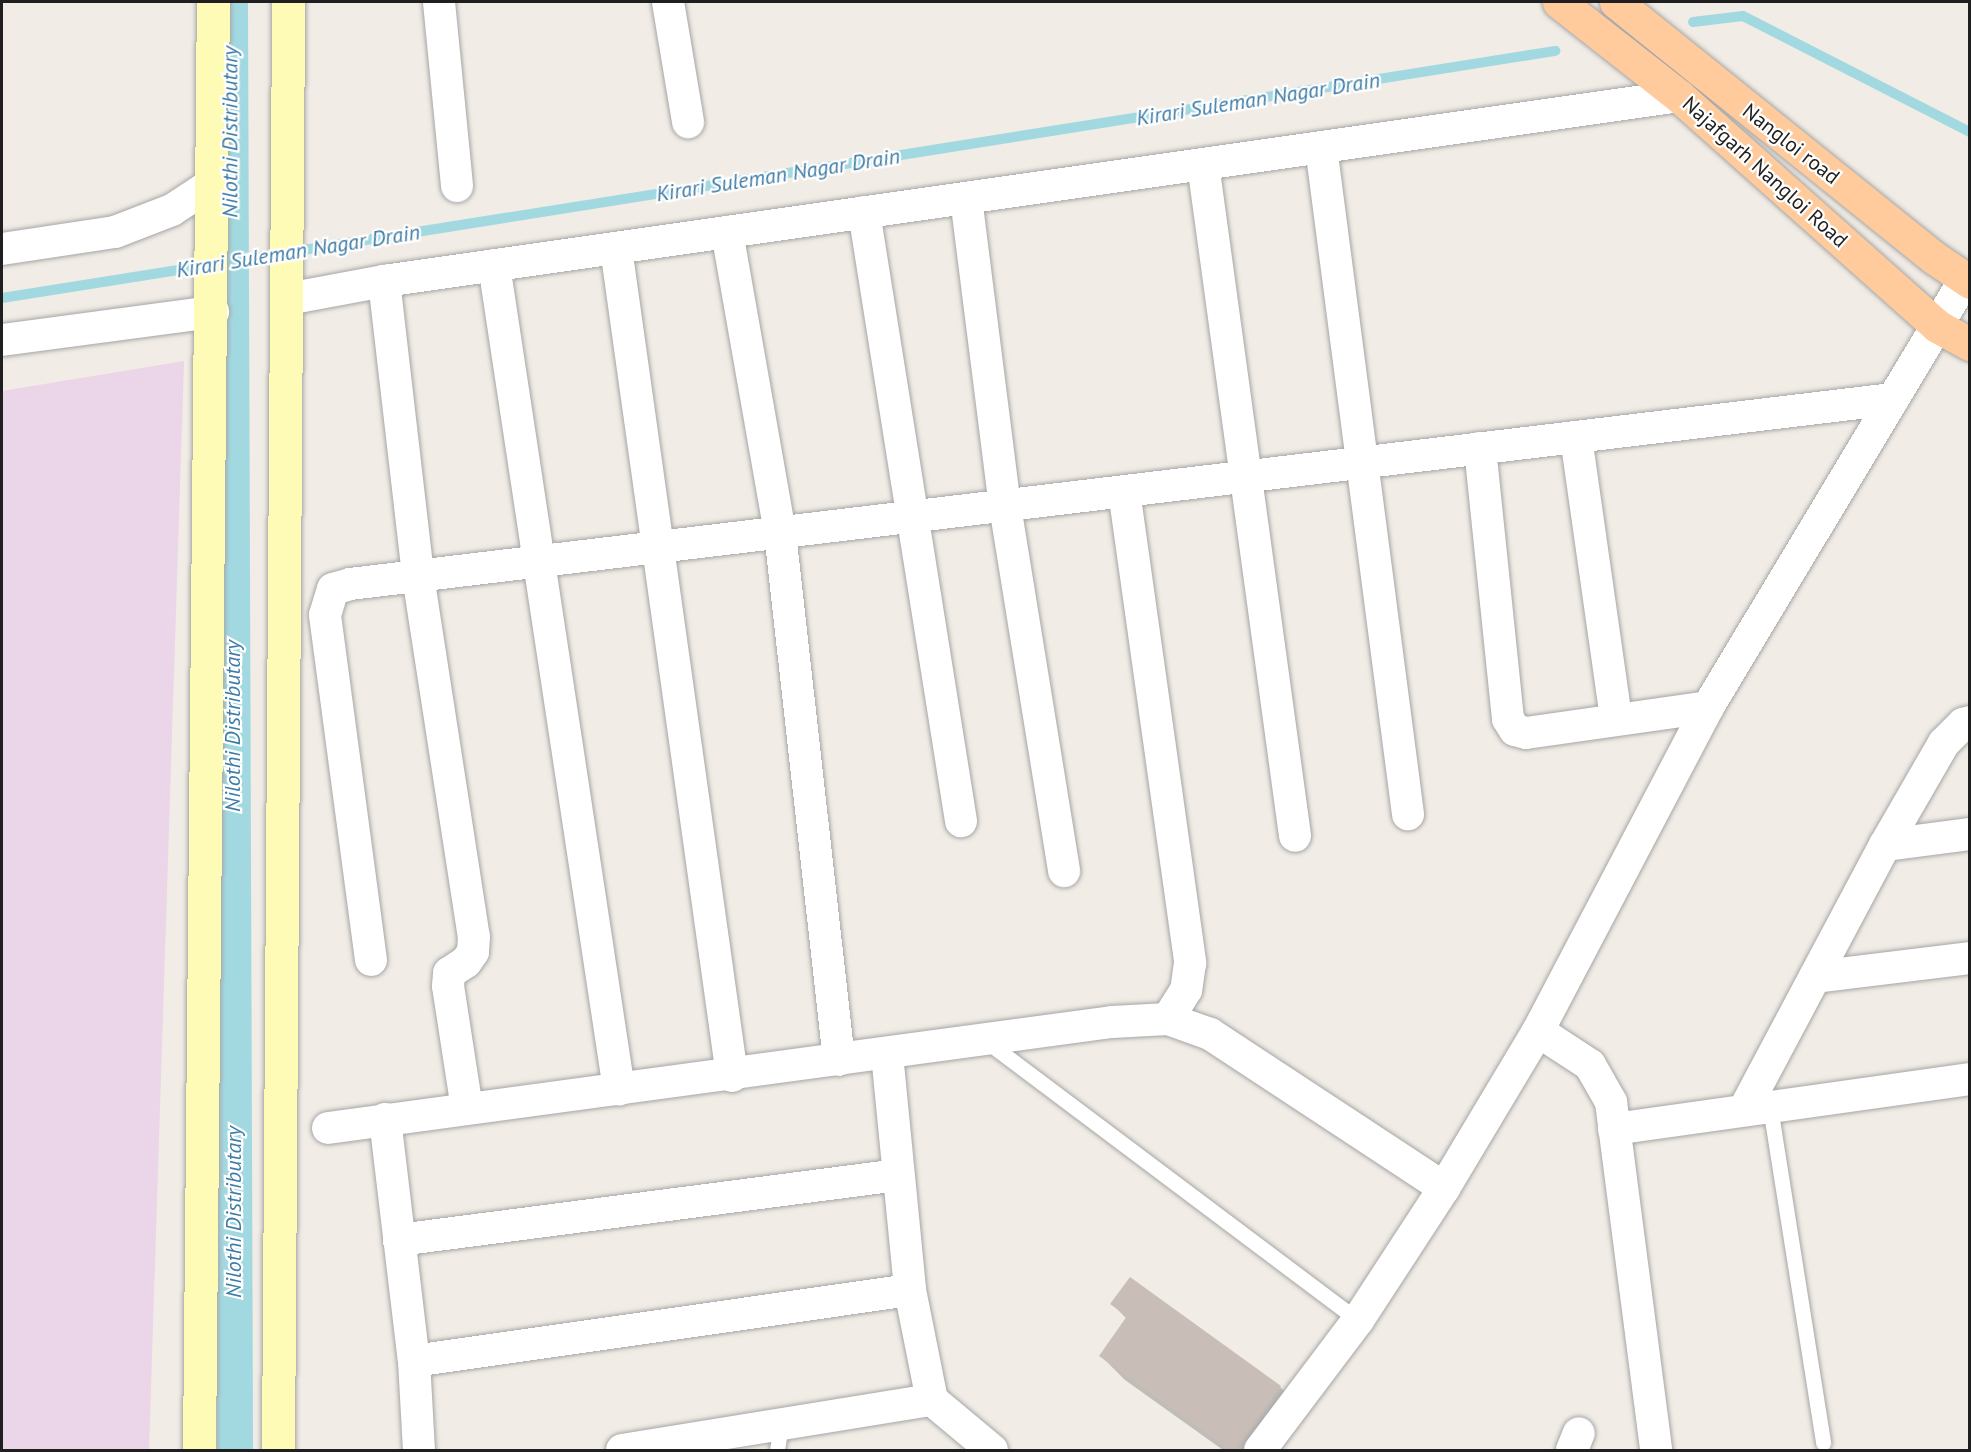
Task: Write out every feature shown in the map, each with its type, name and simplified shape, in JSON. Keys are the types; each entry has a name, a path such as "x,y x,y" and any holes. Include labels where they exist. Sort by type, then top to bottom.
{"main road":[{"name":"Najafgarh Nangloi Road","path":"1558,2 1678,96 1936,326 1970,344"},
{"name":"Nangloi road","path":"1616,2 1679,56 1967,281"}],"street":[{"path":"199,1450 213,299 213,2"},
{"path":"278,1450 288,2"},
{"path":"439,2 457,186"},
{"path":"668,2 688,122"},
{"path":"287,293 1678,96"},
{"path":"1321,147 1408,814"},
{"path":"1203,164 1295,836"},
{"path":"2,249 115,232 172,210 213,183"},
{"path":"966,198 1005,506 1064,870"},
{"path":"864,212 961,821"},
{"path":"727,232 780,533 839,1060"},
{"path":"616,248 732,1076"},
{"path":"494,265 619,1090"},
{"path":"384,281 418,576 474,937 473,952 466,962 449,973 448,986 467,1109"},
{"path":"1260,1450 1358,1320 1444,1188 1538,1031 1708,707 1936,326 1967,281"},
{"path":"2,340 213,299"},
{"path":"371,960 325,615 333,589 418,576 1893,399"},
{"path":"1575,437 1616,718"},
{"path":"1480,448 1508,719 1515,730 1526,733 1616,718 1708,707"},
{"path":"1124,491 1190,963 1186,990 1168,1019"},
{"path":"1757,1109 1815,977 1886,845 1944,743 1963,724 1970,722"},
{"path":"1886,845 1970,834"},
{"path":"1815,977 1970,958"},
{"path":"327,1128 732,1076 1112,1022 1168,1019 1210,1034 1444,1188"},
{"path":"1538,1031 1590,1065 1611,1102 1656,1450"},
{"path":"887,1054 910,1290 932,1401 992,1450"},
{"path":"1614,1129 1970,1079"},
{"path":"385,1119 414,1361 419,1450"},
{"path":"399,1240 898,1175"},
{"path":"414,1361 910,1290"},
{"path":"622,1450 779,1438 932,1401"}],"lane":[{"path":"985,1040 1358,1320"},
{"path":"1757,1109 1823,1443"}],"shaded area":[{"path":"184,361 149,1450 2,1450 2,391"}],"building":[{"path":"1130,1277 1281,1386 1235,1450 1230,1450 1099,1356 1127,1316 1110,1304"}],"waterway":[{"name":"Nilothi Distributary","path":"230,2 235,1450"},
{"name":"Kirari Suleman Nagar Drain","path":"1693,22 1743,16 1970,132"},
{"name":"Kirari Suleman Nagar Drain","path":"2,298 1555,51"}]}
